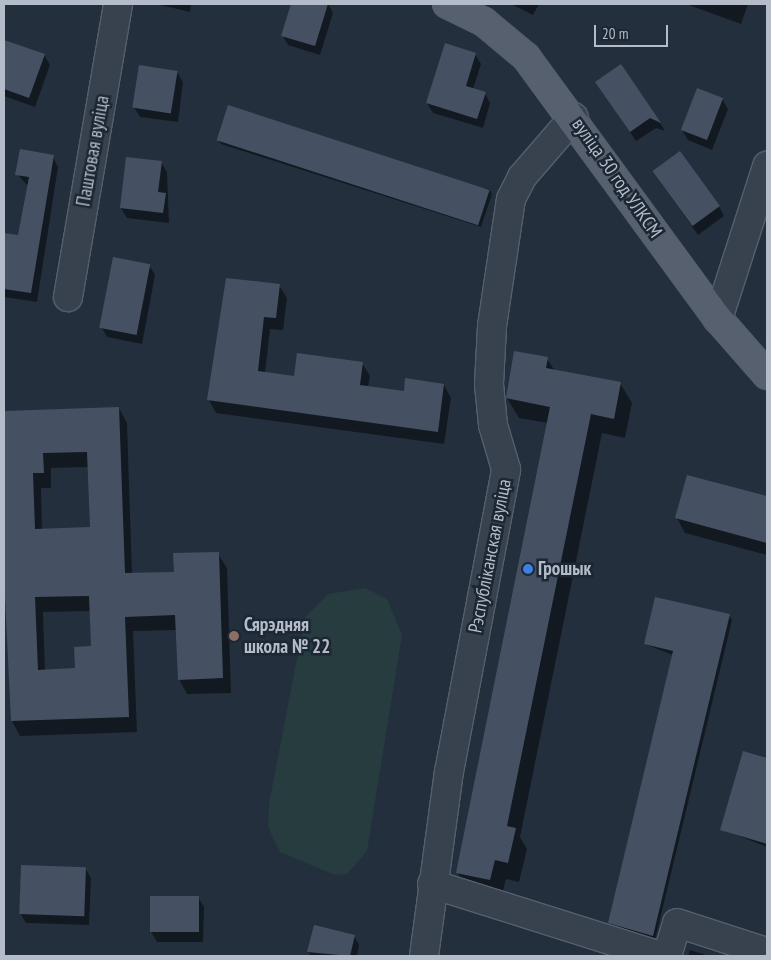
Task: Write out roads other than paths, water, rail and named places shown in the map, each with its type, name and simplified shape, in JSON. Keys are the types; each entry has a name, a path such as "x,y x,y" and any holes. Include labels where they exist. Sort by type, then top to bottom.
{"main road":[{"name":"вуліца 30 год УЛКСМ","path":"447,4 484,22 526,57 574,117 718,319 767,375"}],"street":[{"name":"Паштовая вуліца","path":"68,297 118,4"},
{"name":"Рэспубліканская вуліца","path":"424,956 432,884 506,469 493,425 489,384 492,326 511,199 522,177 574,117"},
{"path":"718,319 767,166"},
{"path":"432,884 661,956"},
{"path":"667,956 678,923 767,952"}],"place":[{"name":"Грошык","path":"528,569"},
{"name":"Сярэдняя школа № 22","path":"234,636"}]}
